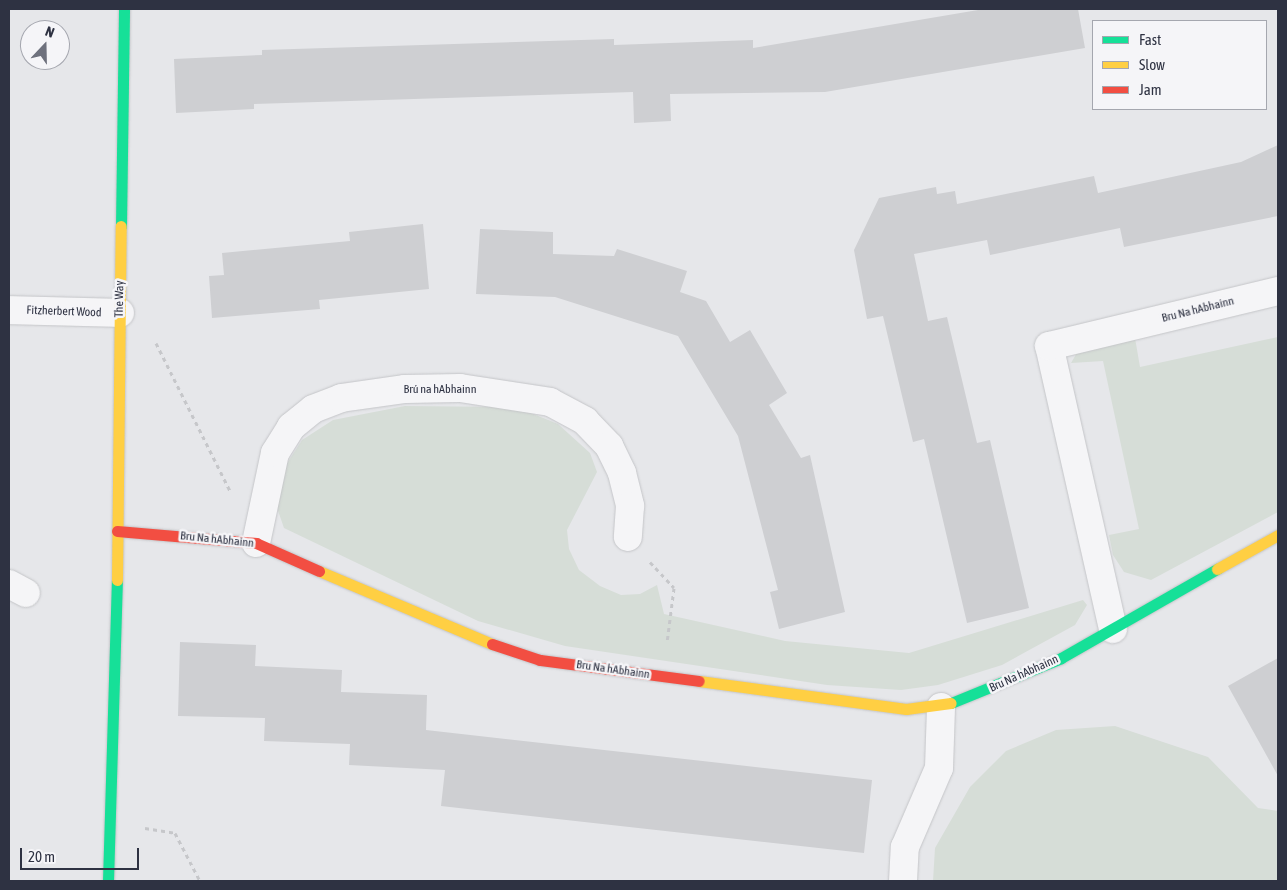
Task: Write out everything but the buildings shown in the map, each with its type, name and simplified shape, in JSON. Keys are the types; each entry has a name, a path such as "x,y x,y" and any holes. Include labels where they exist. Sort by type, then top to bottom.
{"street":[{"name":"The Way","path":"108,881 116,589 124,9"},
{"name":"Bru Na hAbhainn","path":"1113,629 1049,346 1278,291"},
{"name":"Fitzherbert Wood","path":"9,310 120,307"},
{"name":"Brú na hAbhainn","path":"256,543 274,453 291,427 313,409 341,398 405,389 460,388 550,402 585,421 609,446 622,473 630,506 628,537"},
{"name":"Bru Na hAbhainn","path":"117,531 256,543 452,630 532,657 906,709 941,708 1043,666 1113,629 1278,536"},
{"path":"903,881 905,848 939,768 941,708"}],"path":[{"path":"120,307 162,350 256,543"},
{"path":"628,537 674,588 662,676"},
{"path":"111,822 175,833 200,881"}],"shaded area":[{"path":"1278,337 1278,512 1151,580 1124,572 1113,555 1109,535 1139,529 1103,361 1071,363 1078,351 1135,338 1140,367"},
{"path":"405,406 516,407 558,424 590,453 597,472 567,530 569,549 579,570 600,586 621,595 640,594 657,585 664,614 785,641 909,653 1083,600 1087,605 1075,625 1002,665 938,685 901,690 827,685 565,646 478,621 284,528 275,502 284,468 302,440 333,420"},
{"path":"1115,726 1208,757 1258,808 1278,811 1278,881 933,881 935,848 970,787 1006,751 1056,730"}],"traffic: fast":[{"path":"121,226 124,9"},
{"path":"951,703 1061,658 1217,569"},
{"path":"108,881 117,580"}],"traffic: slow":[{"path":"117,580 121,226"},
{"path":"1217,569 1278,535"},
{"path":"319,571 492,644"},
{"path":"699,681 906,709 951,703"}],"traffic: jam":[{"path":"117,531 256,543 319,571"},
{"path":"492,644 540,660 699,681"}]}
